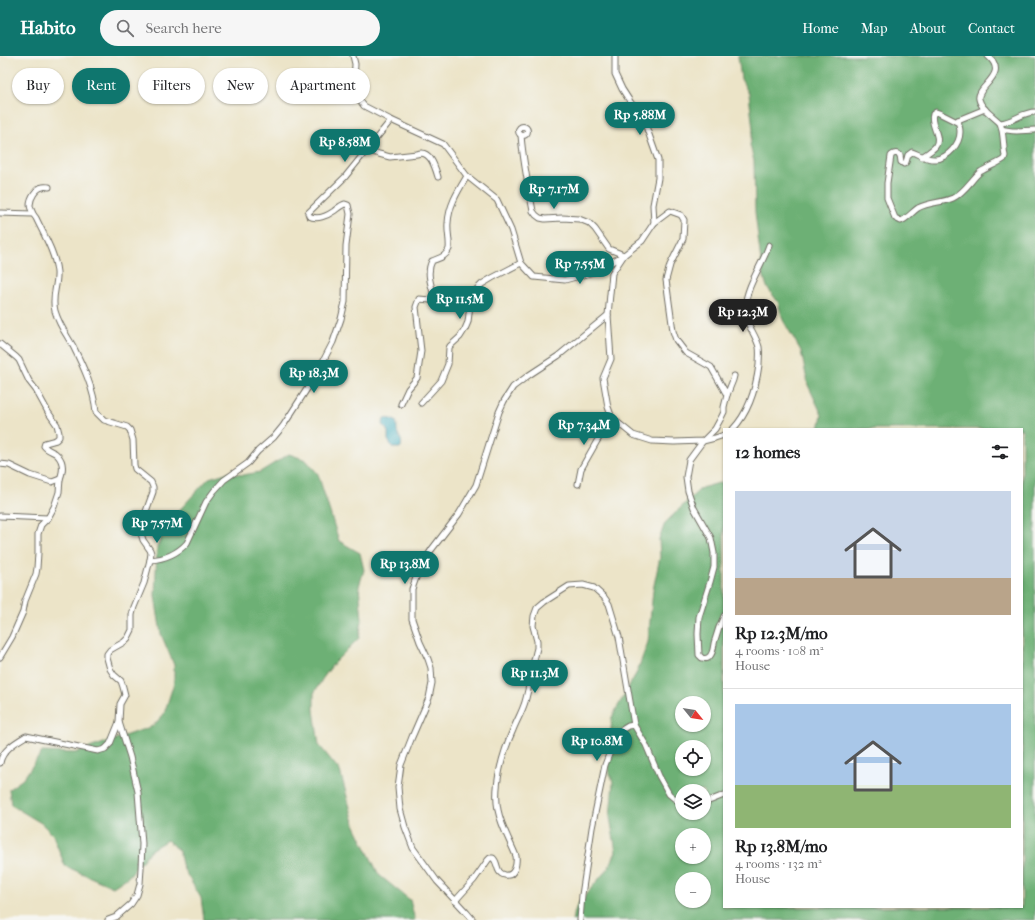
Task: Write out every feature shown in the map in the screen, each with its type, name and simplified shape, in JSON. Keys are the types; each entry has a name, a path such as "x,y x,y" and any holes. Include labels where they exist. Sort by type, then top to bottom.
{"street":[{"path":"353,56 355,64 354,84 358,98 364,106 443,144 467,176 497,200 511,230 521,263 534,277 565,280 594,272 624,255 642,241 654,223 670,210 681,215 684,220 683,239 670,265 666,280 673,331 676,340 686,352 711,367 726,394"},
{"path":"615,56 615,74 622,88 642,115 658,160 658,178 653,205 654,223"},
{"path":"958,120 960,132 959,138 955,147 943,158 936,159 922,157 912,152 908,154 904,164 901,162 901,157 898,154 891,156 887,183 887,198 895,218 898,220 904,220 919,208 930,203 954,198 960,194 982,171 1004,159 1006,156 1000,123 985,109 979,100 980,93 992,79 995,72 994,62 988,56"},
{"path":"922,157 934,149 938,140 932,122 933,114 936,112 939,113 957,122 958,120 985,109"},
{"path":"1000,123 1012,120 1029,112 1035,112"},
{"path":"150,560 160,559 175,554 187,543 206,502 214,491 224,480 248,463 274,437 283,426 316,375 333,342 345,302 346,246 350,214 348,205 345,204 342,204 330,214 323,216 314,218 309,216 308,213 345,177 391,120"},
{"path":"1002,129 1017,132 1035,130"},
{"path":"521,135 525,171 536,215 545,219 579,219 589,223 609,249 624,255"},
{"path":"366,150 390,157 420,153 425,154 432,160 438,177"},
{"path":"401,404 408,390 417,378 421,351 416,307 417,302 419,299 430,300 434,298 429,277 430,267 432,261 445,256 450,249 448,224 449,217 454,197 467,176"},
{"path":"0,762 0,759 6,751 26,736 98,751 105,749 110,744 119,722 120,704 125,695 121,681 110,669 107,654 110,650 124,642 132,630 132,615 144,583 151,553 143,540 140,530 153,492 153,487 151,482 135,469 133,440 130,430 127,427 104,420 96,412 90,386 72,345 55,312 53,298 57,273 56,267 50,247 30,205 35,191 43,186 49,187"},
{"path":"0,213 33,214"},
{"path":"734,428 748,406 753,393 758,370 760,353 759,346 747,321 745,309 748,291 769,245"},
{"path":"624,255 612,273 608,315 611,360 603,378 608,407 612,418 633,435 652,441 703,441 723,435"},
{"path":"421,403 441,382 448,364 449,348 460,337 465,329 468,322 470,306 477,289 492,278 521,263"},
{"path":"473,920 437,881 413,848 400,809 398,787 401,765 429,698 432,683 431,668 412,618 412,589 419,569 432,549 459,514 476,485 499,412 513,387 558,356 608,315"},
{"path":"0,344 19,360 29,381 57,425 59,430 58,437 56,440 45,443 44,446 60,458 64,468 60,479 56,500 48,518 41,525 38,534 36,574 27,594 23,612 12,637 0,657"},
{"path":"723,618 714,641 711,654 708,658 702,658 699,655 699,617 714,567 714,553 711,538 694,508 688,491 686,477 689,460 703,441 715,429 724,412 726,394 734,376"},
{"path":"578,484 581,469 597,440 612,418"},
{"path":"0,464 9,465 30,475 52,482 60,479"},
{"path":"0,516 48,518"},
{"path":"456,901 490,858 496,860 497,869 504,875 509,875 512,873 515,867 516,856 498,812 497,801 502,760 525,701 537,648 534,626 534,616 537,608 570,586 583,585 594,588 609,604 619,637 634,725 646,745 659,776 669,794 675,800"},
{"path":"108,920 116,916 131,904 138,895 141,868 142,844 138,792 130,757 119,722"},
{"path":"580,920 582,895 592,828 605,765 620,731 628,726 634,725"},
{"path":"711,800 723,795"}],"green space":[{"path":"738,56 1035,56 1035,920 572,920 577,905 609,867 616,852 610,817 613,783 608,767 612,717 637,672 648,642 653,590 660,557 659,539 665,523 701,488 719,483 723,484 723,908 1023,908 1023,428 819,428 822,415 808,385 801,351 783,320 778,302 767,287 762,270 755,212 754,161 750,145 753,130 749,94 741,79"},
{"path":"289,454 306,460 318,474 339,541 360,553 364,570 359,586 362,620 359,638 334,663 314,693 314,710 319,745 340,771 355,826 379,875 410,900 415,920 204,920 201,898 183,868 179,851 167,840 152,849 128,877 113,887 65,866 53,835 41,823 11,805 9,789 23,779 42,752 75,753 153,726 164,714 174,683 174,665 161,634 155,596 157,547 164,531 173,517 209,478 226,473 243,475 260,472"}],"water":[{"path":"384,418 396,421 397,431 402,442 401,447 393,448 388,440 388,432 383,424"}]}
